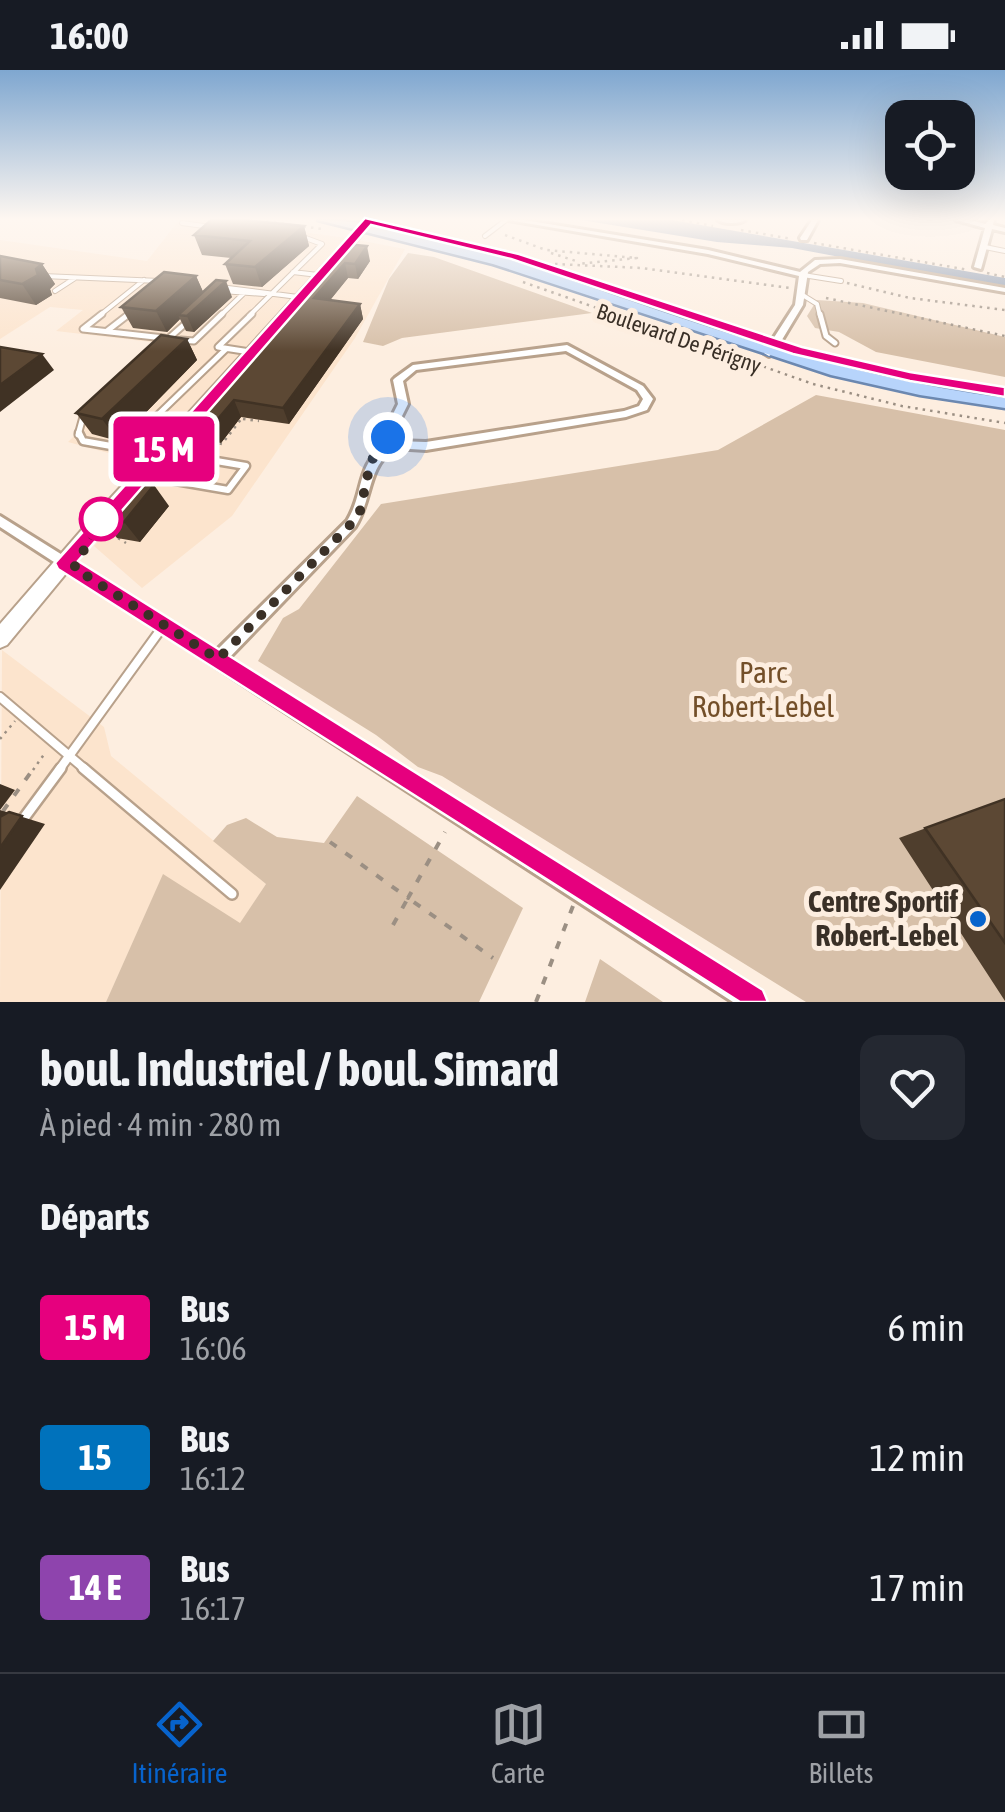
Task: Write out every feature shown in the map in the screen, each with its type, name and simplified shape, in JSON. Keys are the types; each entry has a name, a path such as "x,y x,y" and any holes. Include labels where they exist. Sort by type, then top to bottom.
{"main road":[{"name":"Boulevard De Périgny","path":"510,263 898,386 1005,403"},
{"name":"Boulevard De Périgny","path":"772,348 1005,392"}],"street":[{"path":"0,638 10,618 65,563 328,263"},
{"path":"757,263 803,275"},
{"path":"772,348 799,305 804,293 803,275 808,266 818,263"},
{"path":"851,263 1005,290"},
{"path":"977,270 979,263"},
{"path":"218,659 351,524 360,511 371,460 392,444 418,447 626,414 641,410 648,399 640,388 567,348 413,368 398,380 403,404 388,434 392,444"},
{"path":"2,525 752,1002"}],"lane":[{"path":"250,352 218,347 301,263"},
{"path":"292,272 318,275"},
{"path":"30,274 168,282 153,294"},
{"path":"803,275 841,282"},
{"path":"55,291 76,278"},
{"path":"144,280 83,328 194,341 243,294"},
{"path":"270,294 243,294 217,288 270,294 298,298"},
{"path":"804,293 817,304 827,338 834,343"},
{"path":"108,331 138,306"},
{"path":"169,338 195,314"},
{"path":"93,409 83,418 80,440 122,448 226,348"},
{"path":"138,434 172,439"},
{"path":"141,475 228,490 246,466 161,452"},
{"path":"24,818 164,625"},
{"path":"0,697 232,894"}],"path":[{"path":"589,263 804,293 1005,336"},
{"path":"937,263 1005,277"},
{"name":"Boulevard De Périgny","path":"511,278 813,384 874,400 1005,423"},
{"path":"841,282 910,298 1005,310"},
{"path":"194,439 222,444 243,418 259,421"},
{"path":"118,538 126,543"},
{"path":"0,739 20,714"},
{"path":"2,812 52,744"},
{"path":"393,925 445,832"},
{"path":"330,842 492,958"},
{"path":"536,1002 570,915"}],"shaded area":[{"path":"0,263 397,263 355,338 232,516 142,588 94,546 160,467 68,442 169,344 56,331 83,310 50,307 0,339"},
{"path":"2,650 104,727 111,756 266,884 240,924 163,875 106,1002 0,1002"}],"green space":[{"path":"400,263 452,263 592,313 402,338 383,346 363,342 389,279"},
{"path":"817,300 863,303 1005,337 1005,377 876,352 839,332 815,328 807,316"},
{"name":"Parc Robert-Lebel","path":"816,395 1005,430 1005,1002 806,1002 442,776 418,767 376,735 258,661 283,618 299,609 381,504 718,450"},
{"path":"357,796 523,908 479,1002 106,1002 163,874 240,923 266,884 213,841 227,825 246,818 277,837 324,843"},
{"path":"600,959 663,1002 585,1002"}],"water":[{"path":"875,263 922,263 1005,278 1005,288"}],"building":[{"path":"0,263 42,264 36,269 38,275 22,284 0,280"},
{"path":"226,263 259,263 255,267"},
{"path":"328,263 345,263 314,298 360,304 283,408 234,400 212,426 190,423"},
{"path":"164,272 196,276 156,311 121,307"},
{"path":"216,280 226,281 187,316 178,315"},
{"path":"161,335 187,339 102,419 76,413"},
{"path":"0,347 42,354 0,385"},
{"path":"131,481 154,485 124,522 100,517"},
{"path":"1005,799 1005,943 925,828"},
{"path":"9,812 22,816 0,848 0,817"}],"bus line":[{"path":"329,263 65,563 752,1002"},
{"path":"537,263 798,350 910,377 1005,392"}],"place":[{"name":"Centre Sportif Robert-Lebel","path":"978,919"}],"route":[{"path":"101,519 74,568 218,659 356,518 371,460 392,444 388,437"}]}
